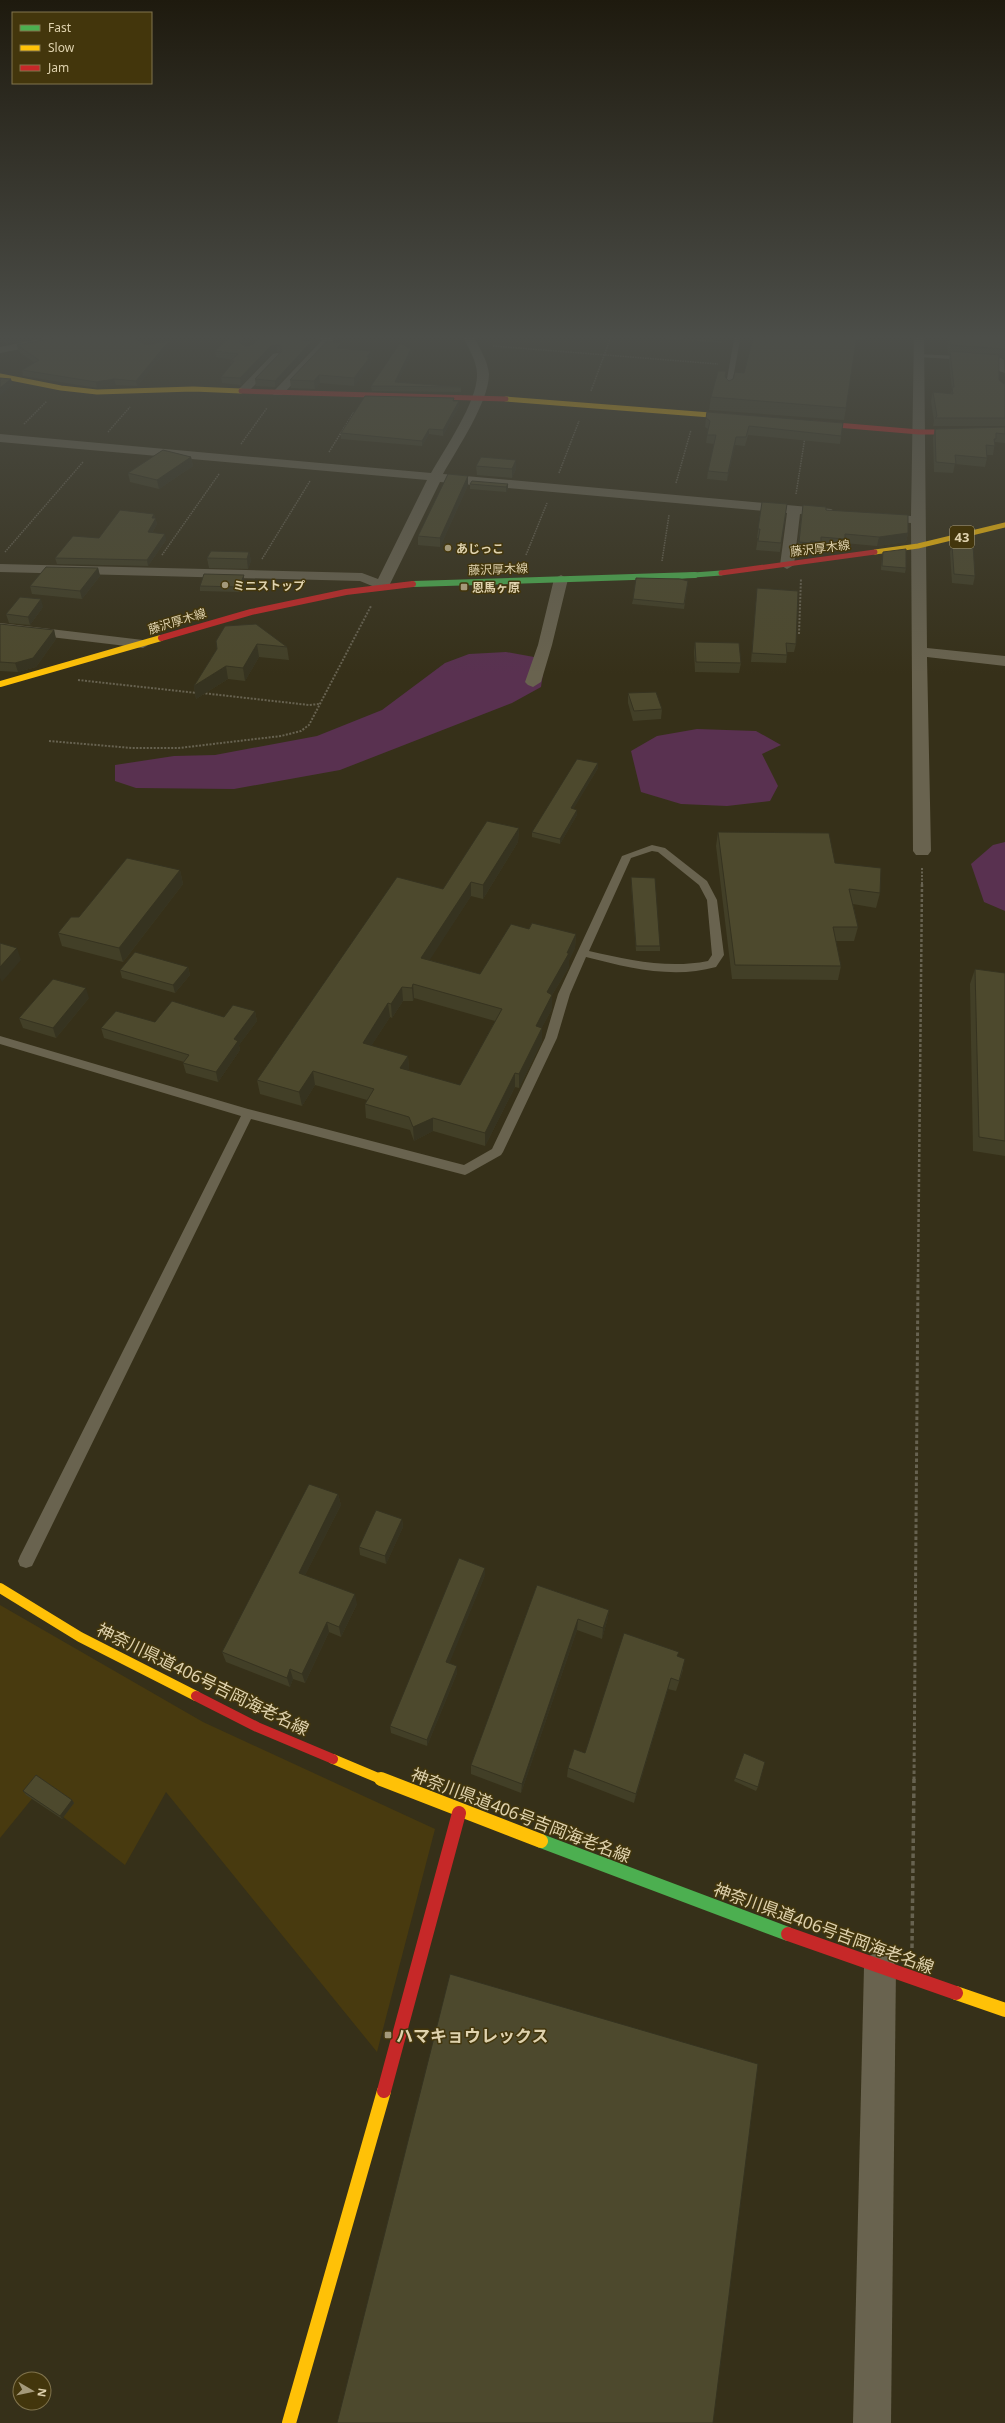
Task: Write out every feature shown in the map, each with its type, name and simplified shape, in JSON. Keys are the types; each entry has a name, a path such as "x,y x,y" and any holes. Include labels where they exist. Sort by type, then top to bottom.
{"main road":[{"name":"藤沢厚木線","path":"0,684 251,612 382,586 705,574 792,564 918,546 1005,525"},
{"name":"神奈川県道406号吉岡海老名線","path":"0,1588 80,1637 257,1727 459,1813 586,1857 880,1967 1005,2010"},
{"path":"289,2423 396,2047 459,1813"}],"street":[{"path":"97,447 840,514"},
{"path":"0,568 362,577 382,586 452,447"},
{"path":"919,447 918,546 922,851"},
{"path":"792,564 794,510"},
{"path":"863,516 918,520"},
{"path":"533,682 545,645 561,579"},
{"path":"0,627 143,644"},
{"path":"919,652 1005,660"},
{"path":"872,2423 880,1967"}],"lane":[{"path":"0,1040 248,1114 465,1170 497,1152 552,1038 564,994 582,953 627,856 652,848 661,850 703,883 712,900 718,955 712,964 692,969 631,964 582,953"},
{"path":"26,1561 248,1114"}],"path":[{"path":"0,558 96,447"},
{"path":"150,572 238,447"},
{"path":"253,575 331,447"},
{"path":"526,554 569,447"},
{"path":"794,510 801,447"},
{"path":"792,564 802,592 799,634"},
{"path":"49,741 152,749 281,736 301,731 309,725 321,704 382,586"},
{"path":"47,671 58,678 309,705 321,704"},
{"path":"911,1978 922,851"}],"shaded area":[{"path":"506,652 545,659 541,687 512,703 340,770 234,789 136,788 115,781 115,765 174,756 215,755 317,736 382,710 445,663 469,654"},
{"path":"697,729 756,731 781,745 762,754 778,786 770,801 727,806 681,804 641,792 631,751 657,736"},
{"path":"1005,842 1005,911 984,902 971,864 993,845"},
{"path":"0,1605 203,1722 435,1829 377,2052 166,1792 125,1865 35,1795 0,1838"}],"building":[{"path":"713,447 734,447 728,473 708,471"},
{"path":"936,447 986,447 987,458 955,455 956,464 936,462"},
{"path":"163,450 191,457 157,480 128,473"},
{"path":"481,457 516,460 512,469 476,466"},
{"path":"448,474 468,476 440,538 418,536"},
{"path":"472,481 508,484 506,487 470,484"},
{"path":"762,502 787,504 781,543 758,541 760,529 758,529"},
{"path":"803,505 826,507 826,510 908,515 908,533 879,537 845,534 845,539 821,537 821,542 799,542"},
{"path":"120,510 154,514 152,518 156,518 148,532 165,534 147,560 55,558 73,536 99,538"},
{"path":"952,544 973,545 975,576 954,574"},
{"path":"906,549 906,568 882,566 883,552"},
{"path":"211,551 249,552 247,559 207,558"},
{"path":"46,567 98,568 80,591 30,586"},
{"path":"204,574 244,575 239,587 200,586"},
{"path":"636,578 680,579 688,581 684,604 633,599"},
{"path":"757,588 798,591 796,644 786,643 787,655 752,653"},
{"path":"20,597 41,599 28,617 6,614"},
{"path":"0,624 54,630 33,658 15,663 0,662"},
{"path":"256,624 287,647 257,644 243,668 226,666 194,686 217,649 216,641 225,626"},
{"path":"695,642 739,643 741,663 696,662"},
{"path":"656,692 662,709 634,711 628,693"},
{"path":"577,759 598,763 571,808 577,810 560,839 532,832"},
{"path":"487,821 519,828 483,885 471,882 421,958 480,974 511,924 529,929 532,923 576,934 567,953 569,953 547,992 552,995 536,1026 542,1028 519,1074 515,1073 485,1133 433,1118 413,1127 409,1117 365,1104 374,1089 313,1071 299,1092 257,1080 397,877 443,889","holes":["413,984 502,1009 460,1085 400,1068 408,1056 363,1043 388,1003 391,1004 402,987 412,988"]},
{"path":"718,832 829,833 835,863 881,868 880,893 849,889 858,927 833,927 841,966 735,965"},
{"path":"127,858 180,870 119,948 58,933 71,917 79,917"},
{"path":"631,877 655,878 660,946 636,946"},
{"path":"0,943 17,948 0,967"},
{"path":"135,952 188,967 173,985 120,970"},
{"path":"975,969 1005,973 1005,1141 979,1137"},
{"path":"53,979 86,988 53,1028 19,1018"},
{"path":"172,1001 224,1017 233,1005 255,1011 234,1039 238,1041 216,1072 183,1063 189,1055 101,1028 116,1011 155,1022"},
{"path":"309,1484 338,1494 299,1573 355,1594 339,1627 327,1622 302,1674 290,1669 287,1678 222,1652"},
{"path":"376,1510 402,1519 385,1556 359,1547"},
{"path":"459,1558 485,1568 446,1662 457,1666 427,1740 390,1726"},
{"path":"537,1585 609,1610 603,1628 578,1619 522,1784 471,1765"},
{"path":"624,1633 679,1652 677,1656 685,1659 679,1681 671,1678 636,1794 568,1768 574,1749 585,1753"},
{"path":"744,1753 765,1762 758,1787 735,1778"},
{"path":"36,1775 72,1800 60,1816 23,1791"},
{"path":"450,1974 758,2064 713,2423 337,2423"}],"traffic: fast":[{"path":"413,584 660,577 721,573"},
{"path":"541,1841 788,1934"}],"traffic: slow":[{"path":"875,552 918,546 1005,525"},
{"path":"0,684 161,638"},
{"path":"0,1588 80,1637 196,1696"},
{"path":"333,1759 425,1798 541,1841"},
{"path":"956,1993 1005,2010"},
{"path":"289,2423 384,2091"}],"traffic: jam":[{"path":"721,573 875,552"},
{"path":"161,638 251,612 346,592 413,584"},
{"path":"196,1696 257,1727 333,1759"},
{"path":"384,2091 459,1813"},
{"path":"788,1934 956,1993"}],"place":[{"name":"あじっこ","path":"448,548"},
{"name":"ミニストップ","path":"225,585"},
{"name":"恩馬ヶ原","path":"464,587"},
{"name":"ハマキョウレックス","path":"388,2035"}]}
